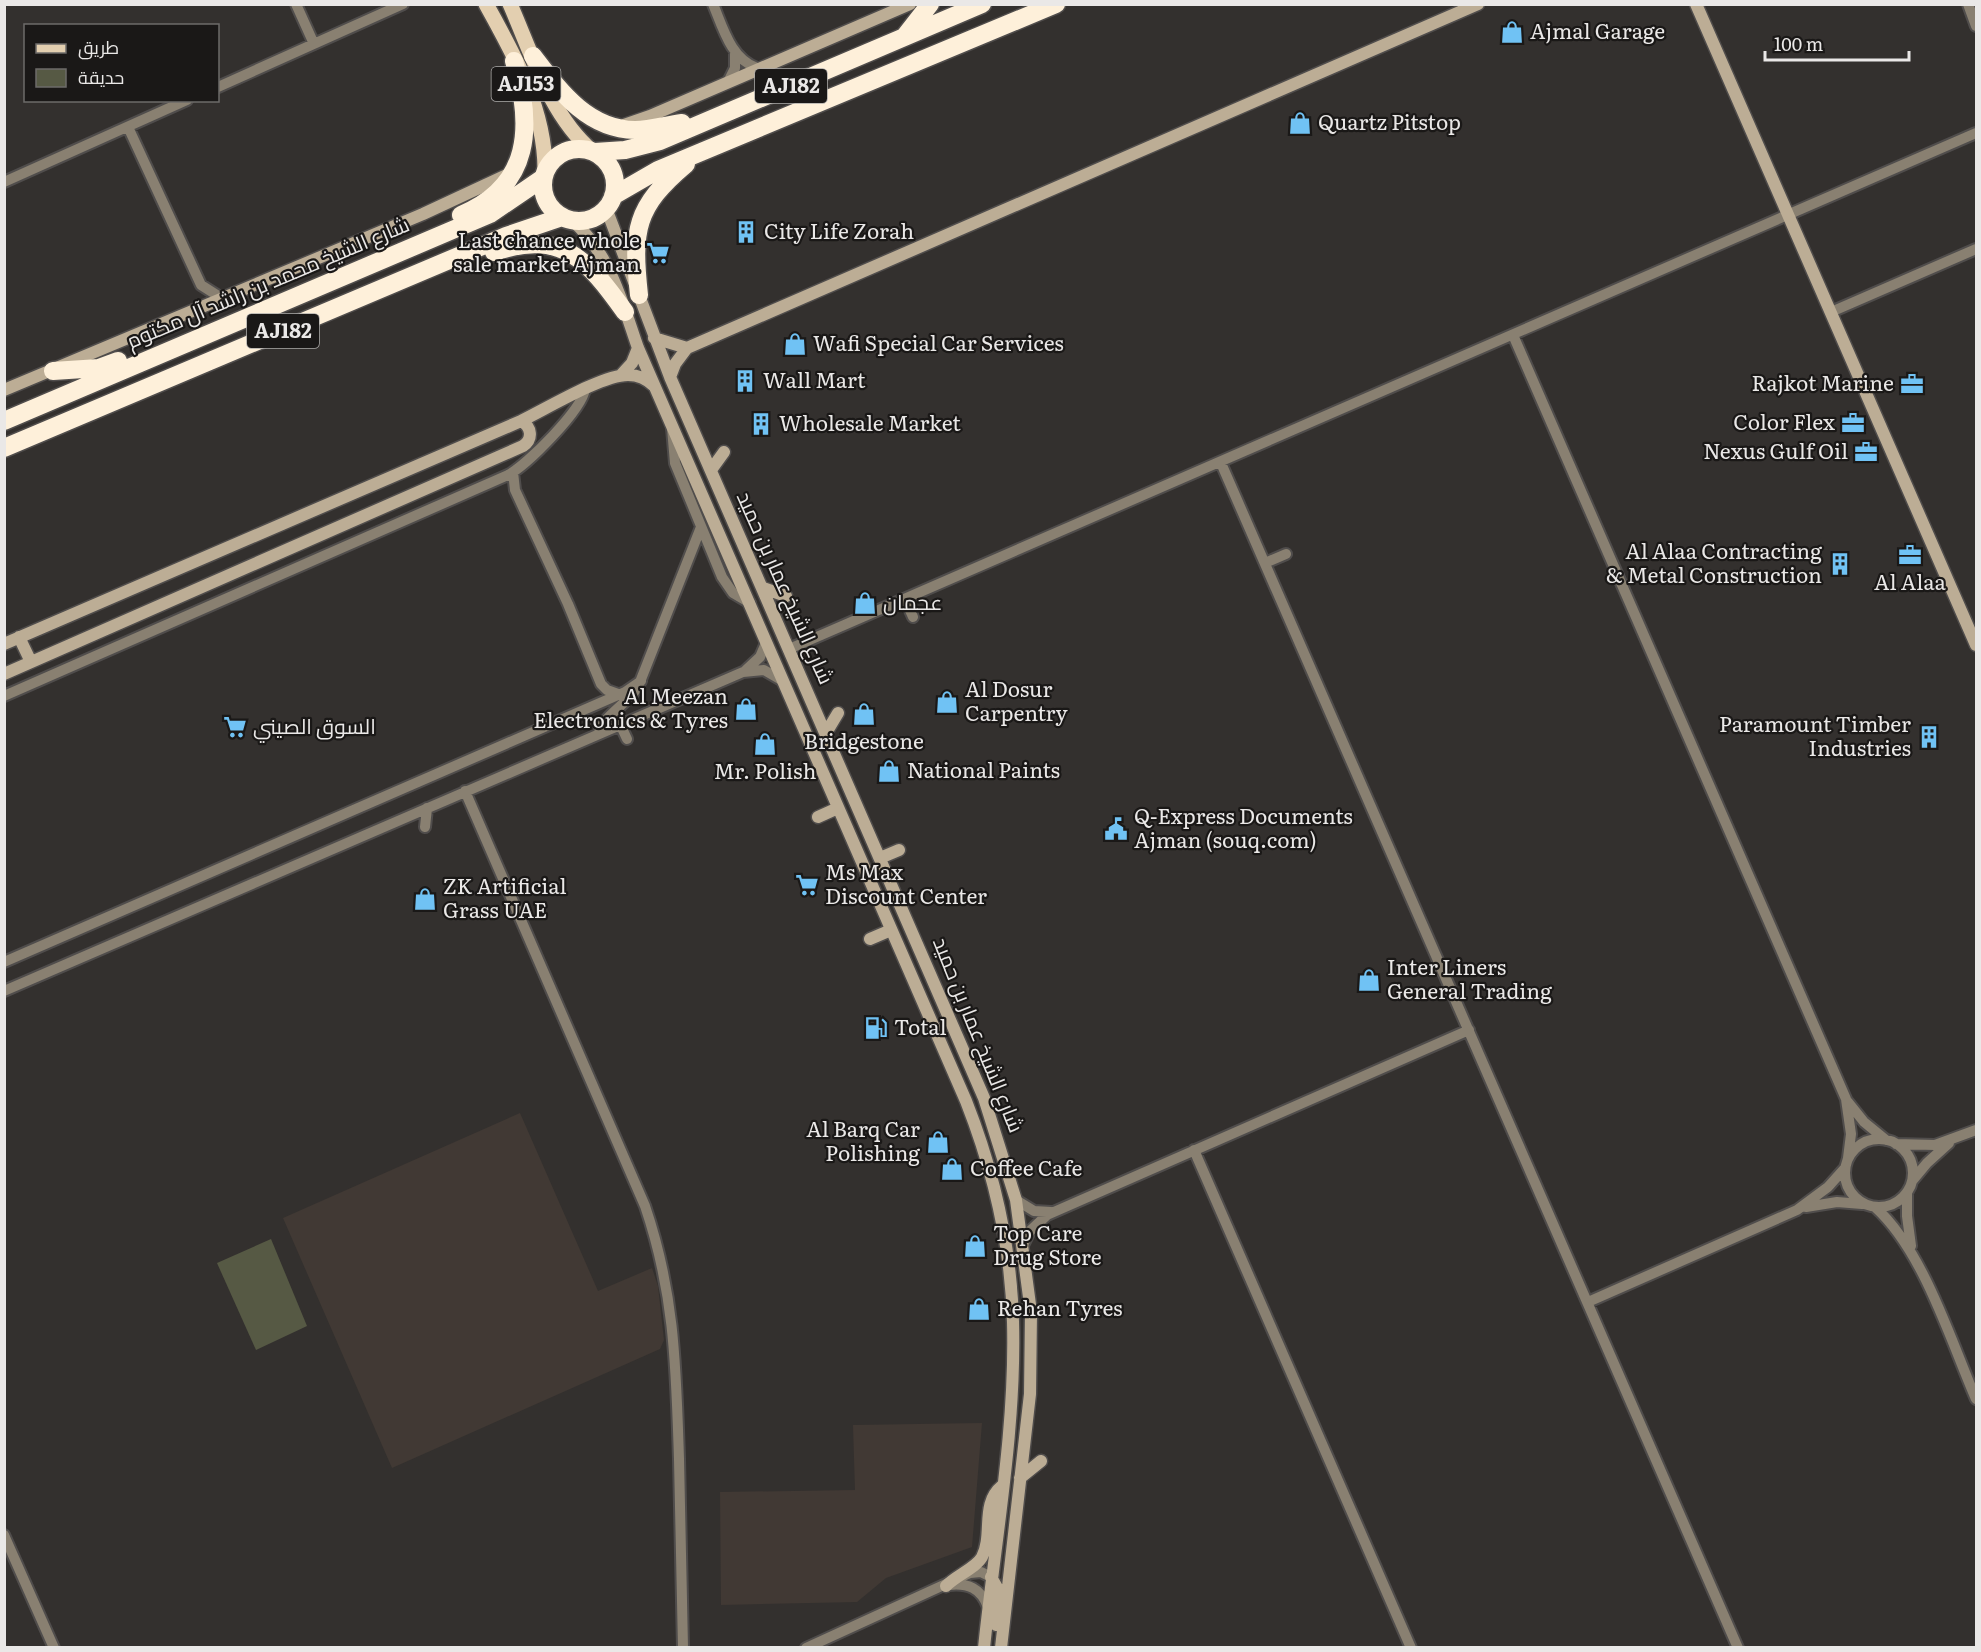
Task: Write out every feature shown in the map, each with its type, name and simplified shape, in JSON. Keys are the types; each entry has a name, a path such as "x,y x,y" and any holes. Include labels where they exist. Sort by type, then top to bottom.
{"highway":[{"path":"902,39 930,4"},
{"name":"AJ182","path":"594,152 642,147 708,122 982,4"},
{"name":"AJ182","path":"610,202 646,176 1056,4"},
{"path":"533,56 562,93 578,109 615,127 637,130 685,122 708,122"},
{"path":"415,244 431,227 481,205 513,172 523,153 526,117 524,94 514,61"},
{"path":"574,148 594,152 612,171 615,179 610,202 591,219 567,219 546,201 544,174 557,155 565,151 574,148"},
{"path":"639,295 636,245 642,217 656,192 699,153"},
{"name":"شارع الشيخ محمد بن راشد آل مكتوم","path":"4,421 490,214 544,174"},
{"name":"AJ182","path":"4,448 522,229 567,219"},
{"path":"432,268 456,268 515,246 543,244 582,260 625,312"},
{"path":"53,371 99,368 149,351 166,351"}],"main road":[{"name":"AJ153","path":"486,4 540,119 544,174"},
{"name":"AJ153","path":"510,4 560,114 581,141 594,152"}],"street":[{"path":"296,4 314,44"},
{"path":"219,87 403,4"},
{"path":"713,4 735,54 735,68 729,80"},
{"path":"615,127 650,116 729,80 910,4"},
{"path":"670,377 675,364 687,348 1478,4"},
{"path":"1696,4 1977,645"},
{"path":"1968,4 1977,26"},
{"path":"735,54 745,63 757,68"},
{"path":"4,182 184,102"},
{"path":"128,127 201,285 202,295 196,310"},
{"path":"789,649 1977,133"},
{"path":"8,386 53,371 483,188 513,172"},
{"name":"شارع الشيخ عمار بن حميد","path":"610,202 615,237 654,338 984,1098 1016,1200 1029,1291 1031,1354 1001,1647"},
{"name":"شارع الشيخ عمار بن حميد","path":"567,219 598,247 609,269 638,348 966,1101 988,1162 1001,1216 1009,1270 1013,1338 1012,1394 984,1647"},
{"path":"1831,312 1977,249"},
{"path":"201,285 223,298"},
{"path":"1513,335 1846,1099 1851,1123 1847,1185 1851,1193 1892,1224 1912,1252 1977,1399"},
{"path":"654,338 687,348"},
{"path":"4,644 521,422 585,389 621,375 632,363 638,348"},
{"path":"621,375 639,377 655,387"},
{"path":"4,696 513,472 577,407 585,389"},
{"path":"4,674 523,446 528,441 530,433 527,426 521,422"},
{"path":"672,428 675,464 725,583 733,593 750,603"},
{"path":"711,470 724,452"},
{"path":"1221,463 1738,1647"},
{"path":"513,472 515,490 568,604 601,684 607,690 618,694"},
{"path":"599,733 602,723 631,697 641,681 701,527"},
{"path":"1265,563 1286,554"},
{"path":"763,588 786,596"},
{"path":"905,599 913,617"},
{"path":"19,637 31,662"},
{"path":"743,672 760,657 766,643"},
{"path":"4,991 743,672 764,670 783,681"},
{"path":"4,962 618,694 641,681"},
{"path":"826,733 838,713"},
{"path":"620,724 627,739"},
{"path":"465,791 645,1206 664,1268 670,1300 676,1365 683,1647"},
{"path":"425,827 427,808"},
{"path":"818,817 838,808"},
{"path":"880,858 899,850"},
{"path":"870,939 891,930"},
{"path":"1023,1245 1035,1225 1055,1211 1469,1030"},
{"path":"1846,1099 1864,1122 1908,1156 1912,1164 1907,1216 1912,1252"},
{"path":"1797,1210 1828,1187 1854,1150 1868,1141 1925,1146 1954,1140 1977,1130"},
{"path":"1588,1302 1797,1210 1824,1203 1870,1206 1893,1204 1927,1163 1954,1140"},
{"path":"1194,1150 1411,1647"},
{"path":"1016,1200 1034,1211 1055,1211"},
{"path":"1020,1478 1041,1461"},
{"path":"946,1586 980,1560 985,1546 990,1502 1002,1486"},
{"path":"4,1535 54,1647"},
{"path":"806,1647 946,1586 970,1573 981,1572 991,1577 999,1591 993,1647"},
{"path":"946,1586 962,1584 974,1587 983,1595 988,1607"}],"shaded area":[{"path":"520,1113 598,1291 652,1268 658,1286 664,1340 660,1349 392,1468 283,1218"},
{"path":"982,1423 972,1547 886,1578 857,1602 721,1605 720,1492 855,1490 853,1425"}],"green space":[{"path":"271,1239 307,1326 256,1350 217,1263"}],"place":[{"name":"Ajmal Garage","path":"1512,32"},
{"name":"Quartz Pitstop","path":"1300,123"},
{"name":"City Life Zorah","path":"746,232"},
{"name":"Last chance whole sale market Ajman","path":"658,253"},
{"name":"Wafi Special Car Services","path":"795,344"},
{"name":"Wall Mart","path":"745,381"},
{"name":"Rajkot Marine","path":"1912,384"},
{"name":"Color Flex","path":"1853,423"},
{"name":"Wholesale Market","path":"761,424"},
{"name":"Nexus Gulf Oil","path":"1866,452"},
{"name":"Al Alaa","path":"1910,555"},
{"name":"Al Alaa Contracting & Metal Construction","path":"1840,564"},
{"name":"عجمان","path":"865,603"},
{"name":"Al Dosur Carpentry","path":"947,702"},
{"name":"Al Meezan Electronics & Tyres","path":"746,709"},
{"name":"Bridgestone","path":"864,714"},
{"name":"السوق الصيني","path":"235,727"},
{"name":"Paramount Timber Industries","path":"1929,737"},
{"name":"Mr. Polish","path":"765,744"},
{"name":"National Paints","path":"889,771"},
{"name":"Q-Express Documents Ajman (souq.com)","path":"1116,829"},
{"name":"Ms Max Discount Center","path":"807,885"},
{"name":"ZK Artificial Grass UAE","path":"425,899"},
{"name":"Inter Liners General Trading","path":"1369,980"},
{"name":"Total","path":"876,1028"},
{"name":"Al Barq Car Polishing","path":"938,1142"},
{"name":"Coffee Cafe","path":"952,1169"},
{"name":"Top Care Drug Store","path":"975,1246"},
{"name":"Rehan Tyres","path":"979,1309"}]}
